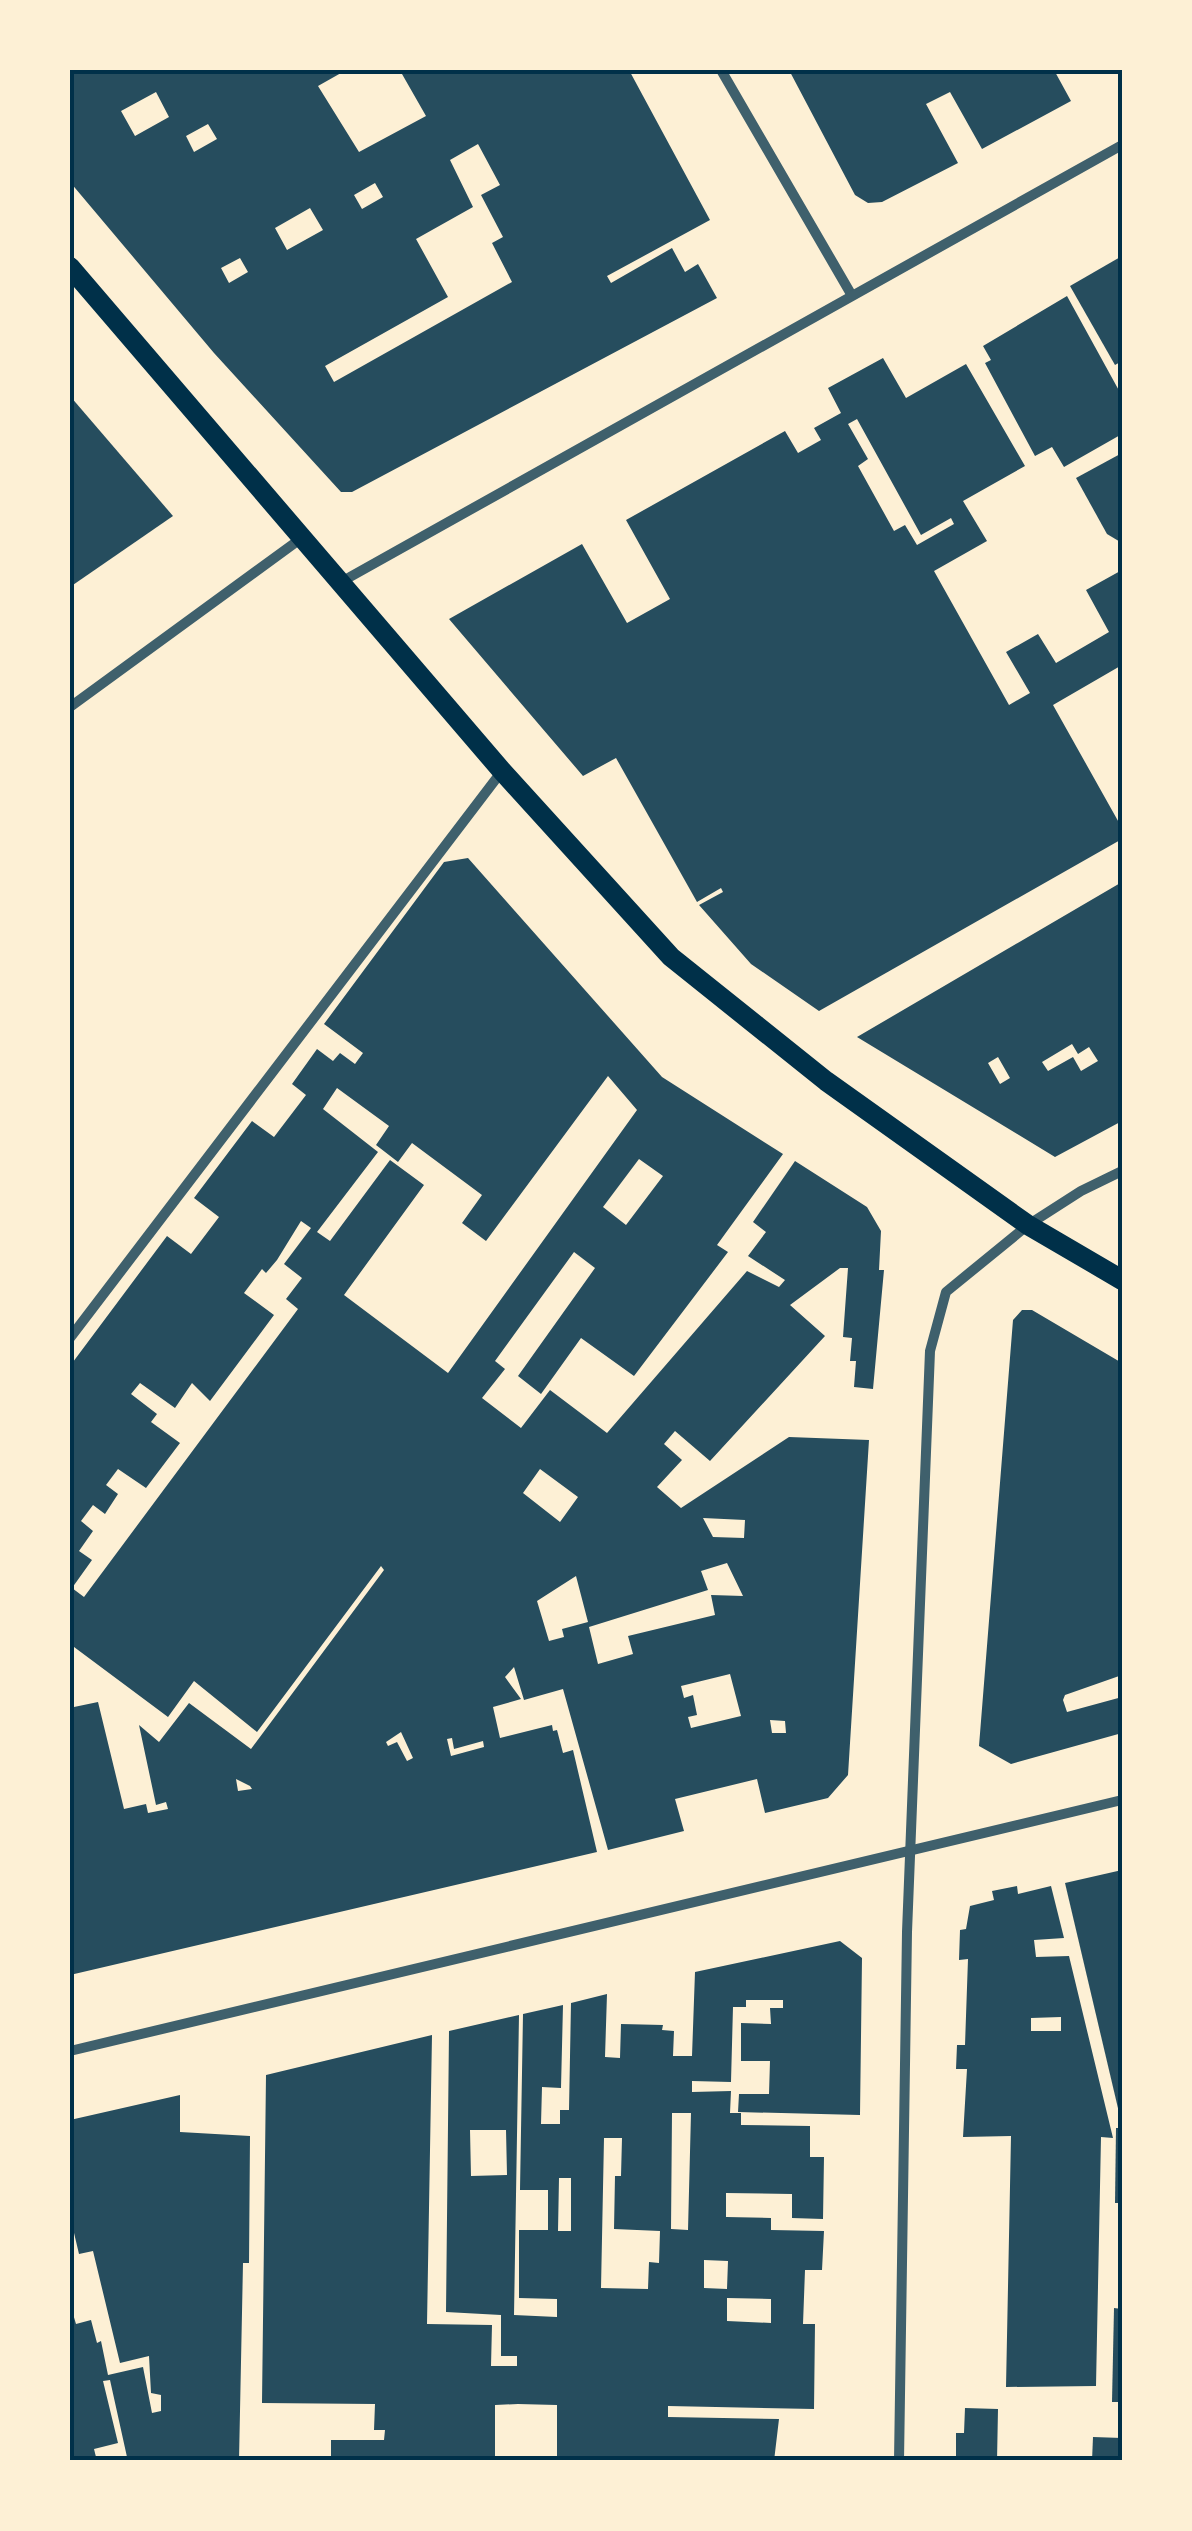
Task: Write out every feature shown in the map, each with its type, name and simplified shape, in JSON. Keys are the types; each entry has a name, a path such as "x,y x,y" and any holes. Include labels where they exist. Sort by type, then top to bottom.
{"main road":[{"path":"70,267 502,771 671,957 826,1081 1028,1225 1122,1280"}],"street":[{"path":"721,70 851,294"},
{"path":"340,582 1122,144"},
{"path":"70,708 303,537"},
{"path":"70,1338 502,771"},
{"path":"900,2461 910,1849 930,1352 946,1292 1028,1225 1122,1171"},
{"path":"70,2050 1122,1800"}],"building":[{"path":"70,70 339,70 341,73 318,86 359,152 426,116 402,74 409,70 629,70 710,220 607,276 611,283 672,248 685,272 698,264 717,298 352,492 341,492 214,353 70,182","holes":["156,92 169,117 135,136 121,111","208,124 217,139 194,152 186,136","478,144 500,185 481,195 503,237 492,243 512,282 334,382 325,366 448,297 416,239 473,207 450,160","375,183 383,197 362,209 354,195","310,208 323,230 287,250 275,228","240,258 248,272 229,283 221,268"]},
{"path":"789,70 1054,70 1071,101 982,149 950,92 926,104 958,163 882,202 868,203 855,195"},
{"path":"1122,256 1122,361 1115,365 1070,286"},
{"path":"1067,296 1122,396 1122,434 1064,467 1052,447 1035,456 985,363 991,360 983,346"},
{"path":"883,358 906,398 966,364 1025,466 963,501 987,541 934,571 1009,705 1030,693 1006,652 1038,634 1056,663 1109,632 1086,590 1122,570 1122,665 1053,705 1122,828 1122,839 819,1011 751,964 699,905 723,892 721,888 697,902 616,758 583,776 449,619 582,544 627,623 670,599 626,520 785,431 798,453 821,440 814,428 841,413 828,388","holes":["857,419 921,535 951,518 954,524 917,545 905,525 894,531 858,466 868,459 848,424"]},
{"path":"70,396 173,516 70,587"},
{"path":"1122,453 1122,543 1107,534 1076,478"},
{"path":"468,858 662,1077 783,1154 717,1245 728,1252 634,1376 581,1338 541,1394 518,1376 595,1268 574,1252 495,1361 505,1369 482,1398 521,1428 550,1390 607,1433 747,1271 779,1287 785,1280 748,1256 766,1232 753,1222 795,1161 867,1207 881,1231 879,1270 884,1270 873,1389 854,1387 856,1361 850,1361 852,1338 843,1337 848,1268 840,1268 790,1305 825,1336 710,1461 675,1431 664,1444 682,1460 657,1487 681,1508 789,1437 869,1440 848,1775 828,1798 765,1813 757,1779 675,1799 684,1831 608,1850 563,1689 524,1700 514,1667 505,1677 521,1699 493,1707 500,1738 552,1725 553,1731 557,1730 563,1753 573,1750 597,1852 70,1975 70,1696 74,1707 98,1702 124,1809 146,1804 148,1813 168,1809 166,1802 156,1805 139,1725 159,1742 189,1703 251,1749 384,1570 381,1566 257,1732 194,1681 168,1717 70,1644 70,1366 167,1236 191,1254 219,1217 194,1198 252,1121 274,1137 306,1095 292,1084 317,1049 333,1061 340,1053 355,1064 363,1053 324,1024 444,862","holes":["608,1076 637,1110 448,1373 344,1295 424,1185 390,1160 330,1241 317,1232 378,1152 323,1109 337,1088 389,1126 376,1145 398,1162 412,1143 482,1195 462,1223 486,1241","639,1159 663,1176 626,1225 603,1207","301,1221 311,1228 284,1264 302,1278 286,1299 298,1309 84,1597 72,1588 92,1560 79,1551 93,1531 81,1521 93,1505 105,1514 118,1494 106,1485 118,1469 146,1488 180,1443 151,1422 157,1414 131,1394 140,1383 175,1408 192,1383 210,1401 274,1315 244,1293 262,1269 266,1273 277,1260","540,1469 578,1497 560,1522 523,1493","703,1518 745,1520 744,1538 713,1537","727,1563 743,1596 711,1595 715,1615 628,1636 633,1654 598,1664 589,1627 708,1590 701,1571","576,1576 588,1622 562,1629 564,1637 549,1641 537,1601","730,1674 741,1716 691,1728 688,1717 697,1715 693,1695 684,1698 681,1686","770,1720 785,1721 786,1733 772,1733","401,1732 413,1758 407,1761 397,1742 388,1746 386,1742","452,1738 454,1749 483,1741 484,1747 451,1756 447,1739","236,1779 252,1789 238,1791"]},
{"path":"1122,882 1122,1121 1055,1157 857,1037","holes":["1072,1044 1078,1054 1089,1047 1098,1061 1081,1071 1073,1057 1048,1071 1042,1062","998,1057 1010,1078 1000,1084 988,1063"]},
{"path":"1022,1310 1032,1310 1122,1363 1122,1675 1065,1695 1063,1700 1067,1712 1122,1697 1122,1733 1011,1764 979,1746 1013,1320"},
{"path":"1122,1870 1122,2121 1121,2121 1065,1883"},
{"path":"1017,1886 1018,1894 1051,1886 1064,1938 1034,1940 1036,1957 1069,1956 1113,2138 1101,2137 1096,2386 1006,2387 1011,2136 963,2137 967,2069 956,2069 957,2045 965,2045 968,1959 959,1960 960,1930 966,1929 970,1906 994,1900 992,1891","holes":["1061,2017 1061,2031 1031,2031 1031,2018"]},
{"path":"840,1941 862,1958 860,2115 738,2112 739,2094 769,2094 770,2061 741,2061 741,2023 771,2024 770,2008 783,2008 783,2000 746,2000 746,2007 733,2007 731,2082 692,2081 692,2092 731,2091 730,2113 741,2113 741,2125 810,2126 810,2157 824,2157 823,2219 792,2218 792,2194 726,2193 726,2217 771,2218 771,2230 824,2231 822,2270 805,2270 803,2324 815,2324 814,2409 668,2406 668,2417 779,2419 774,2461 557,2461 557,2405 518,2404 495,2405 495,2461 331,2461 331,2440 384,2440 385,2430 374,2430 375,2404 262,2403 266,2075 432,2035 427,2324 492,2325 491,2366 517,2366 517,2356 501,2356 501,2315 446,2312 449,2031 519,2015 514,2315 557,2317 557,2299 519,2298 519,2230 548,2230 548,2190 520,2190 523,2014 563,2005 561,2088 542,2087 541,2124 560,2124 560,2110 569,2110 571,2003 607,1994 605,2057 620,2058 621,2024 663,2025 662,2030 674,2031 673,2056 692,2056 695,1972","holes":["672,2113 691,2113 688,2230 671,2229","470,2130 506,2130 507,2175 471,2176","604,2138 622,2138 621,2176 615,2176 614,2229 660,2231 659,2263 649,2262 648,2289 601,2288","559,2178 571,2178 571,2231 558,2231","704,2260 728,2261 727,2289 704,2288","727,2298 771,2299 771,2323 727,2321"]},
{"path":"180,2095 180,2132 250,2136 249,2263 243,2263 239,2461 138,2461 137,2456 127,2457 110,2380 103,2381 118,2443 94,2449 97,2461 70,2461 70,2304 76,2324 91,2320 97,2343 101,2341 108,2375 143,2367 152,2413 161,2411 161,2395 151,2393 149,2356 120,2363 93,2251 79,2254 70,2216 70,2120"},
{"path":"1116,2128 1122,2128 1122,2203 1115,2203"},
{"path":"1114,2308 1122,2309 1122,2402 1112,2402"},
{"path":"965,2408 998,2409 997,2461 956,2461 956,2433 964,2433"},
{"path":"1093,2437 1122,2438 1122,2461 1092,2461"}]}
